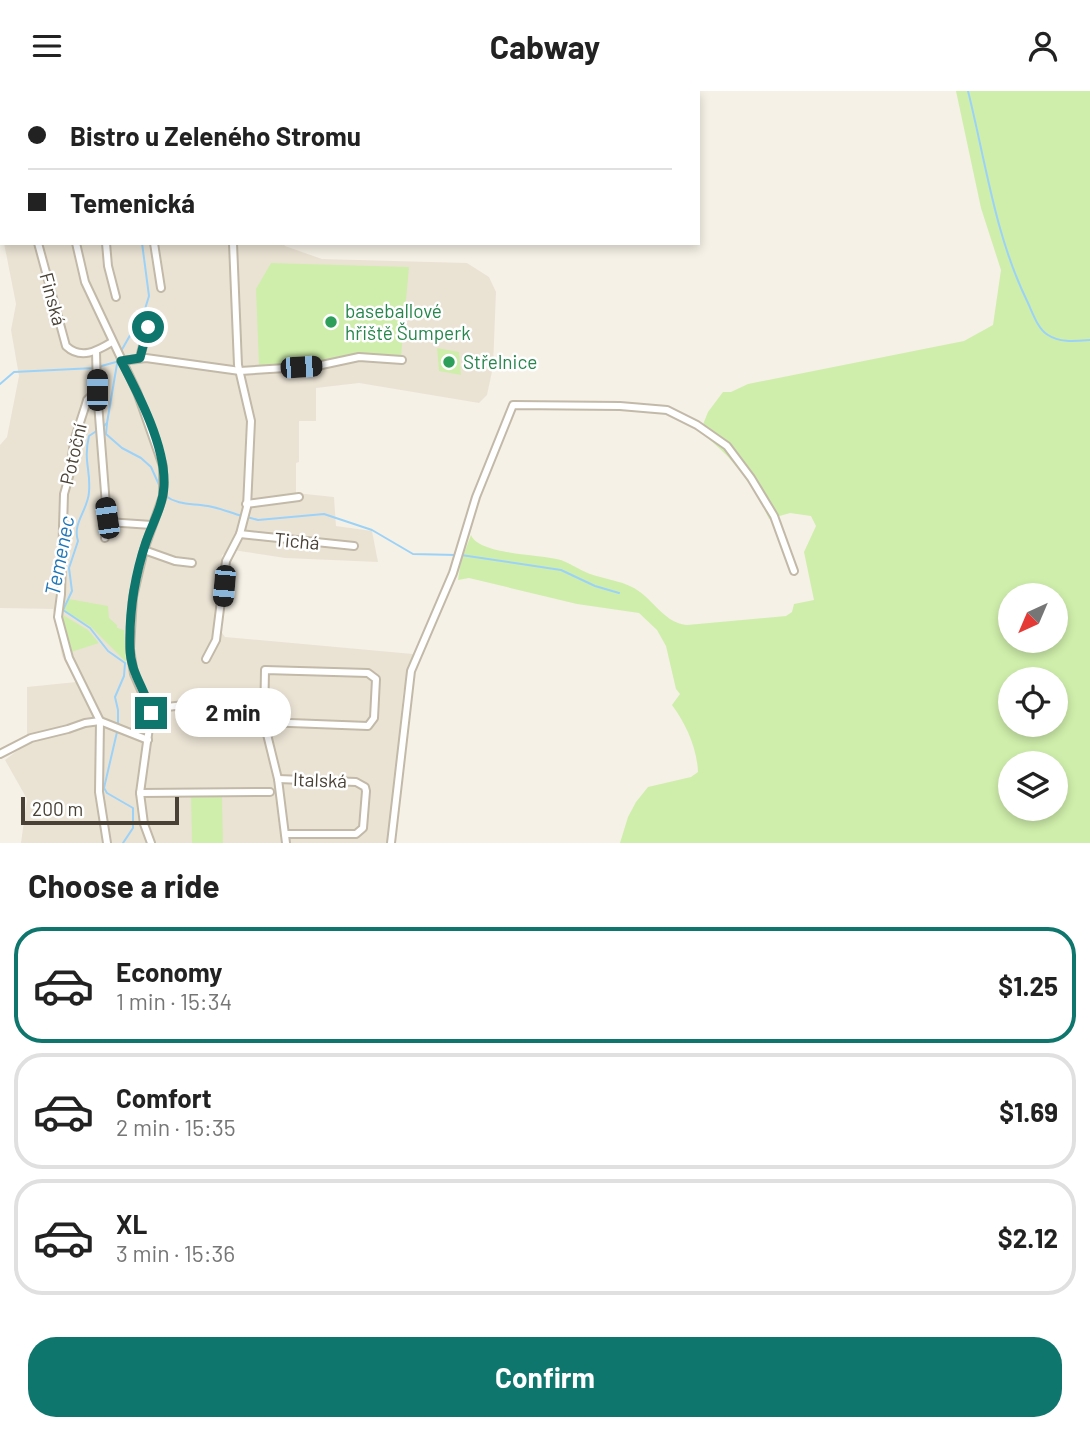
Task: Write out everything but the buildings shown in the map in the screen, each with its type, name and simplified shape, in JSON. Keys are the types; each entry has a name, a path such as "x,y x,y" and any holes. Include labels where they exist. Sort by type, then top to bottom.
{"street":[{"name":"Finská","path":"39,245 64,343 70,350 88,354 96,352"},
{"path":"76,245 85,282 141,401 163,466 163,496 144,550 133,597 130,649 134,674 150,709 151,720 140,793 144,824 151,843"},
{"path":"106,245 116,297"},
{"path":"154,245 161,288"},
{"path":"206,659 216,640 226,561 240,534 246,504 251,421 237,353 233,245"},
{"path":"140,358 148,327"},
{"path":"96,352 113,344"},
{"name":"Potoční","path":"96,352 97,390 87,400 74,441 64,494 58,617 69,658 100,721 99,792 107,843"},
{"path":"120,360 140,358 240,371 317,366 359,358 402,360"},
{"path":"97,390 107,522 105,538"},
{"path":"391,843 411,671 452,576 476,497 513,405 620,406 667,410 697,425 727,446 751,478 774,516 794,571"},
{"path":"246,504 299,497"},
{"path":"107,522 152,525"},
{"name":"Tichá","path":"240,534 354,546"},
{"path":"144,550 174,561 192,563"},
{"path":"264,722 368,726 374,718 377,684 373,675 368,673 265,670 264,722 278,779 286,843"},
{"path":"150,709 184,705"},
{"path":"0,754 31,738 100,721 148,740"},
{"name":"Italská","path":"278,779 356,782 365,787 366,792 363,828 356,834 285,834"},
{"path":"140,793 270,793"}],"shaded area":[{"path":"4,245 284,245 322,259 467,263 489,277 496,292 493,367 487,395 479,403 359,383 316,388 316,421 299,421 296,493 334,497 336,526 372,531 378,562 285,558 233,550 222,555 217,626 225,637 413,654 403,693 387,843 21,843 27,799 5,760 27,743 27,687 76,682 62,656 53,609 0,608 0,445 7,437 19,376 11,330 16,304"}],"green space":[{"path":"956,91 1090,91 1090,843 620,843 628,817 648,787 691,777 698,772 690,737 672,705 680,694 676,689 666,646 657,630 639,613 577,604 469,578 458,580 461,561 471,535 485,547 561,560 590,574 629,585 667,617 680,624 786,616 792,612 794,604 814,600 804,552 816,526 811,516 790,513 769,519 740,471 722,450 700,432 708,412 723,392 731,392 748,384 964,341 993,325 1001,270 981,208"},
{"name":"baseballové hřiště Šumperk","path":"271,263 409,267 401,357 259,366 256,289"},
{"name":"Střelnice","path":"437,348 459,352 461,375 439,371"},
{"path":"69,599 108,606 109,618 117,628 124,630 126,662 90,626 64,610"},
{"path":"59,615 88,630 99,643 68,653"},
{"path":"191,796 222,796 223,843 192,843"}],"waterway":[{"path":"968,91 999,225 1007,252 1034,316 1041,329 1053,338 1068,341 1090,340"},
{"name":"Temenec","path":"120,353 145,309 149,296 142,245"},
{"name":"Temenec","path":"103,427 107,423 118,358"},
{"path":"0,384 14,372 94,368 116,362"},
{"path":"107,423 106,434 151,467 160,487"},
{"name":"Temenec","path":"98,430 89,436 89,492 77,528 78,541 69,568 72,591 63,610 90,628 108,651 125,663 124,676 115,697 118,727"},
{"path":"164,495 180,503 212,507 242,516"},
{"path":"247,517 258,520 324,514 372,530 413,554 456,555"},
{"path":"461,555 561,570 595,586 619,593"},
{"name":"Temenec","path":"117,732 104,788 107,793 133,808 133,828 123,843"}],"place":[{"name":"baseballové hřiště Šumperk","path":"331,322"},
{"name":"Střelnice","path":"449,362"}],"route":[{"path":"148,327 140,358 121,361 137,392 163,466 163,496 144,550 133,597 131,621 132,667 151,713"}]}
